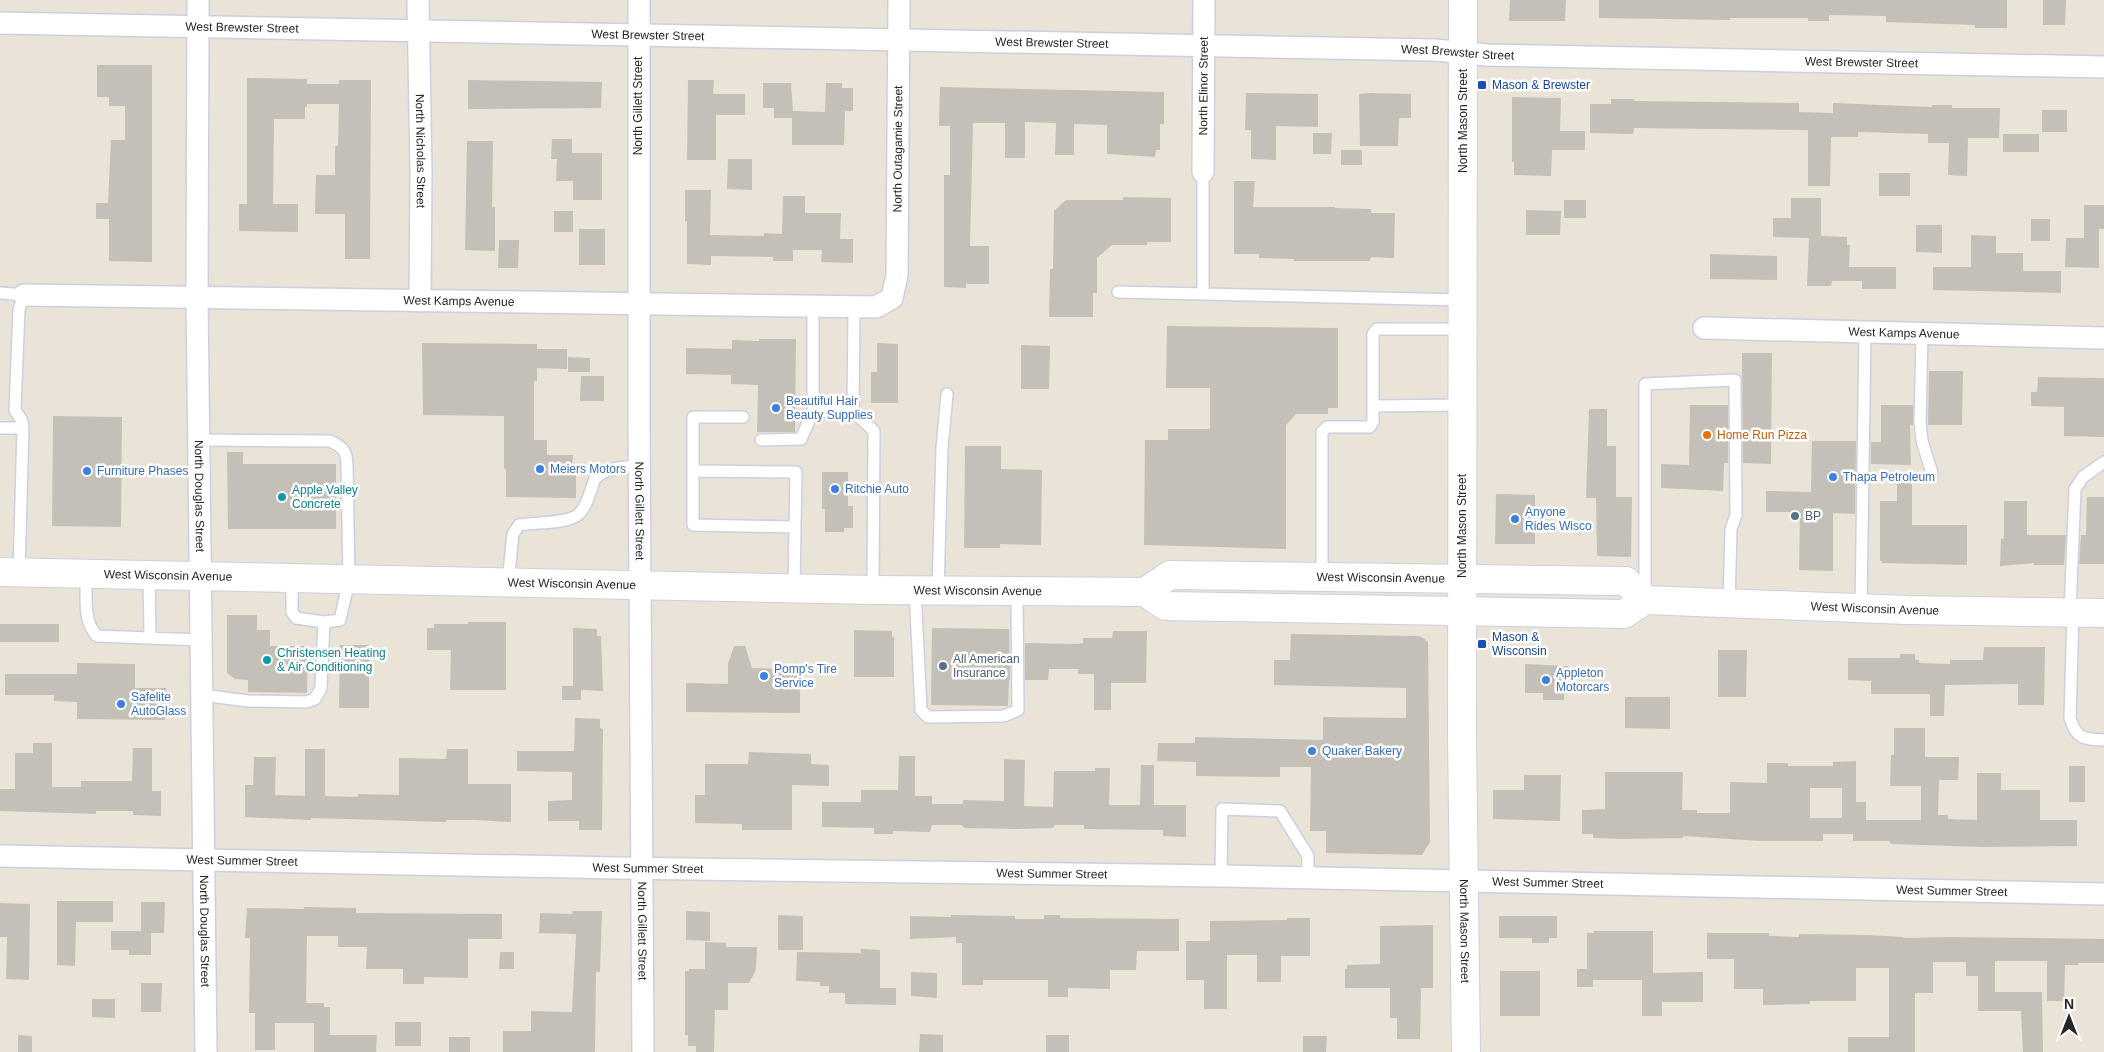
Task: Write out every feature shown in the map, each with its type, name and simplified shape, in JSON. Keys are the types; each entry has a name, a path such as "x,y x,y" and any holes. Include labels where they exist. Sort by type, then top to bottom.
{"main road":[{"name":"North Mason Street","path":"1463,0 1462,611 1466,1052"},
{"name":"West Wisconsin Avenue","path":"10,573 1017,593 1145,592 1170,574 1626,581"},
{"path":"1206,606 1255,593 1424,594 1434,592 1462,579"},
{"path":"1145,592 1166,606 1624,614 1645,600 1626,581 1605,596 1484,596 1462,611"},
{"name":"West Wisconsin Avenue","path":"1645,600 1861,608 2104,613"}],"street":[{"name":"North Douglas Street","path":"198,0 198,440 206,1052"},
{"name":"North Nicholas Street","path":"418,0 421,172 420,301"},
{"name":"North Gillett Street","path":"639,0 639,466 643,1052"},
{"name":"North Outagamie Street","path":"892,298 897,275 899,0"},
{"name":"North Elinor Street","path":"1203,172 1202,69 1204,0"},
{"name":"West Brewster Street","path":"0,23 899,41 1204,45 1435,50 1496,55 2104,68"},
{"name":"West Kamps Avenue","path":"24,295 854,308 876,306 892,298"},
{"name":"West Kamps Avenue","path":"1704,328 2104,338"},
{"name":"West Summer Street","path":"0,856 1221,876 2104,894"}],"lane":[{"path":"1202,294 1203,172"},
{"path":"1118,292 1463,300"},
{"path":"0,293 24,295 19,309 15,410 22,421 23,428 21,527 10,573"},
{"path":"761,440 801,439 813,411 813,307"},
{"path":"853,411 854,308"},
{"path":"1322,576 1322,432 1326,426 1370,427 1373,422 1373,334 1378,329 1463,329"},
{"path":"1861,608 1865,332"},
{"path":"1922,334 1920,422 1922,440 1932,473"},
{"path":"1645,600 1645,384 1735,380 1736,515 1731,529 1729,603"},
{"path":"947,394 927,591 921,710 928,717 1004,716 1018,710 1017,593"},
{"path":"1373,406 1463,405"},
{"path":"813,411 853,411 874,431 873,590"},
{"path":"744,417 693,417 693,525 796,527"},
{"path":"0,428 23,428"},
{"path":"198,440 330,441 340,446 347,455 349,580 340,620 324,622 296,618 292,612 292,579"},
{"path":"2104,462 2083,477 2075,489 2070,718 2077,734 2086,739 2104,740"},
{"path":"508,583 513,534 519,525 565,520 578,514 588,501 595,479 614,468 639,466"},
{"path":"694,471 796,472 794,588"},
{"path":"86,575 88,621 97,636 202,640"},
{"path":"149,576 150,638"},
{"path":"202,695 248,701 306,702 315,699 321,688 324,622"},
{"path":"1221,876 1222,809 1280,811 1308,856 1308,879"}],"building":[{"path":"1510,0 1566,0 1565,21 1509,21"},
{"path":"1599,0 2007,0 2007,28 1975,28 1975,25 1886,22 1886,16 1829,15 1829,21 1808,21 1808,18 1730,18 1730,20 1599,18"},
{"path":"2043,0 2066,0 2065,25 2043,25"},
{"path":"97,65 152,65 152,262 109,261 109,219 96,219 96,203 108,203 111,140 125,140 125,106 109,106 109,97 97,97"},
{"path":"247,78 307,79 307,84 339,84 339,80 371,80 370,259 345,259 345,214 315,214 316,175 335,175 335,146 338,146 339,104 307,104 307,107 305,107 305,119 274,119 273,204 298,204 298,232 239,231 239,204 247,204"},
{"path":"468,80 602,82 601,108 468,109"},
{"path":"688,80 714,80 713,94 745,94 745,115 716,115 716,160 687,160"},
{"path":"763,83 791,83 793,111 825,112 826,83 842,83 842,88 853,88 853,111 845,111 844,145 792,145 792,118 774,118 774,108 763,108"},
{"path":"940,87 1164,92 1164,124 1160,124 1160,150 1156,150 1155,157 1107,154 1107,125 1074,124 1074,155 1055,155 1056,123 1025,122 1025,158 1005,158 1005,123 973,123 970,246 989,246 989,284 966,284 966,288 944,287 944,175 950,175 950,126 939,126"},
{"path":"1246,93 1318,94 1318,127 1276,126 1276,160 1251,159 1251,130 1245,130"},
{"path":"1359,94 1411,94 1411,118 1399,118 1398,146 1360,146"},
{"path":"1512,97 1561,98 1560,131 1585,131 1585,150 1552,150 1551,176 1514,175 1514,162 1512,162"},
{"path":"1611,99 1634,99 1634,101 1799,103 1799,112 1833,113 1833,103 1932,107 1932,105 1952,105 1952,108 2000,108 1999,138 1968,138 1967,176 1948,175 1949,143 1928,143 1928,134 1858,132 1858,137 1831,137 1830,186 1808,186 1808,130 1634,128 1633,134 1590,133 1590,104 1611,104"},
{"path":"2042,110 2067,110 2067,132 2042,132"},
{"path":"1313,133 1332,133 1331,154 1313,154"},
{"path":"2003,134 2039,134 2039,152 2003,152"},
{"path":"552,139 572,139 572,153 602,153 602,200 573,200 573,181 556,181 557,159 551,159"},
{"path":"467,141 493,141 492,207 495,207 495,251 465,250"},
{"path":"1341,150 1362,150 1362,165 1341,165"},
{"path":"728,159 752,159 752,190 727,189"},
{"path":"1879,173 1910,173 1910,196 1879,196"},
{"path":"1234,181 1255,181 1253,207 1335,207 1371,209 1371,213 1395,213 1394,258 1371,257 1370,261 1294,261 1294,259 1259,258 1259,254 1234,254"},
{"path":"685,190 711,190 710,235 764,236 764,233 782,234 783,196 805,196 805,213 841,213 840,239 853,239 853,263 821,262 822,250 793,250 793,261 773,261 773,257 711,256 711,265 687,264"},
{"path":"1123,197 1171,198 1171,242 1147,242 1147,245 1112,245 1097,258 1097,293 1093,293 1093,317 1049,317 1050,269 1053,269 1054,211 1066,200 1123,200"},
{"path":"1791,198 1821,198 1821,236 1847,237 1847,245 1850,245 1849,267 1896,267 1896,289 1862,289 1862,281 1832,281 1831,286 1807,286 1809,238 1773,237 1773,218 1791,218"},
{"path":"1564,200 1586,200 1586,218 1564,218"},
{"path":"2084,205 2104,205 2104,229 2099,229 2099,268 2065,267 2066,238 2084,238"},
{"path":"1526,210 1561,211 1560,235 1526,235"},
{"path":"554,211 573,211 573,232 554,232"},
{"path":"2031,219 2050,219 2050,241 2031,241"},
{"path":"1916,225 1942,225 1942,253 1916,252"},
{"path":"579,229 605,229 605,265 579,265"},
{"path":"1971,235 1996,236 1996,253 2023,253 2023,271 2061,271 2061,293 1933,290 1933,267 1971,267"},
{"path":"499,240 519,240 518,268 498,268"},
{"path":"1710,254 1777,256 1777,280 1710,279"},
{"path":"1167,326 1338,328 1338,408 1328,408 1328,414 1296,414 1286,425 1286,549 1144,545 1145,440 1168,440 1168,429 1210,429 1210,388 1166,388"},
{"name":"Beautiful Hair Beauty Supplies","path":"759,339 796,339 795,432 757,432 758,385 731,384 731,375 686,374 686,348 732,349 732,340 759,341"},
{"path":"422,343 537,344 537,349 567,349 567,369 537,368 537,381 534,381 534,440 547,440 547,455 573,455 572,468 576,468 576,498 506,497 504,416 423,415"},
{"path":"877,343 898,344 898,403 871,403 871,372 877,372"},
{"path":"1021,345 1050,346 1049,389 1021,389"},
{"path":"1742,353 1772,353 1771,464 1743,463"},
{"path":"568,357 590,358 590,372 568,372"},
{"path":"1929,371 1963,371 1962,425 1928,425"},
{"path":"581,376 604,376 604,401 580,401"},
{"path":"2038,377 2104,378 2104,437 2064,436 2064,407 2031,406 2031,392 2037,392"},
{"name":"Home Run Pizza","path":"1690,405 1728,405 1728,463 1724,463 1723,491 1661,488 1661,464 1689,465"},
{"path":"1881,405 1913,405 1913,425 1910,425 1911,465 1871,464 1871,442 1881,442"},
{"path":"1589,409 1607,409 1607,446 1616,446 1616,497 1632,497 1631,557 1597,556 1596,498 1586,498"},
{"name":"Furniture Phases","path":"53,416 122,417 121,527 52,526"},
{"path":"1812,441 1856,441 1855,514 1833,513 1833,571 1799,570 1800,512 1766,512 1766,491 1811,492"},
{"path":"965,446 1001,446 1001,469 1042,470 1041,545 1000,544 1000,548 964,548"},
{"name":"Apple Valley Concrete","path":"227,452 243,452 243,464 336,464 336,529 228,529"},
{"name":"Ritchie Auto","path":"822,472 848,472 848,506 853,506 853,528 844,528 844,532 825,532 825,509 822,509"},
{"path":"1897,477 1912,477 1912,525 1967,525 1967,565 1882,563 1880,561 1880,501 1897,501"},
{"name":"Anyone Rides Wisco","path":"1496,494 1535,495 1535,544 1495,544"},
{"path":"2087,497 2104,497 2104,564 2079,564 2081,535 2086,535"},
{"path":"2004,501 2027,501 2027,535 2066,535 2064,565 2034,565 2034,563 2000,566 2001,538 2004,539"},
{"name":"Christensen Heating & Air Conditioning","path":"227,615 257,615 257,630 270,630 270,646 308,646 307,693 248,692 248,680 235,679 227,673"},
{"path":"468,622 506,622 506,690 450,690 451,650 427,650 427,628 434,628 434,624 468,624"},
{"path":"0,624 59,624 59,642 0,642"},
{"path":"573,628 597,629 597,636 601,636 603,691 581,690 581,700 562,700 562,686 573,686"},
{"path":"932,628 1009,629 1010,680 1008,706 931,705"},
{"path":"854,630 892,631 892,637 894,637 894,677 854,677"},
{"path":"1113,631 1147,631 1146,683 1111,683 1111,710 1094,710 1094,674 1078,674 1078,669 1049,669 1048,680 1025,680 1025,643 1078,644 1083,643 1083,638 1112,638"},
{"name":"Quaker Bakery","path":"1291,634 1418,636 1428,642 1430,842 1422,855 1326,853 1326,831 1310,831 1311,767 1280,767 1280,777 1196,776 1196,762 1157,761 1158,743 1195,743 1195,737 1323,740 1323,717 1406,718 1406,688 1274,685 1274,660 1290,660"},
{"path":"340,645 369,645 369,708 339,708"},
{"name":"Pomp's Tire Service","path":"734,646 745,646 752,668 800,669 800,713 686,712 686,683 728,684 728,664"},
{"path":"1984,647 2045,647 2044,705 2018,705 2018,684 1945,685 1944,716 1930,716 1930,694 1871,694 1871,681 1848,680 1848,658 1900,658 1900,654 1915,654 1915,660 1919,660 1919,663 1950,664 1950,660 1983,660"},
{"path":"1718,650 1747,650 1746,697 1718,697"},
{"name":"Safelite AutoGlass","path":"77,663 135,664 135,688 166,688 165,720 77,719 77,702 54,701 54,695 5,695 5,674 77,674"},
{"name":"Appleton Motorcars","path":"1525,664 1568,666 1567,694 1564,694 1564,700 1543,700 1543,693 1525,693"},
{"path":"1625,697 1670,697 1670,729 1625,728"},
{"path":"575,718 600,719 600,728 603,729 602,830 579,830 579,821 548,821 548,801 572,800 572,772 517,771 517,751 574,751"},
{"path":"1894,728 1925,728 1925,757 1959,757 1958,780 1939,780 1938,815 1948,815 1948,819 1977,820 1977,773 2001,773 2001,790 2040,790 2040,820 2077,820 2077,846 1983,847 1890,844 1890,841 1853,841 1853,834 1823,834 1823,841 1760,841 1683,836 1683,838 1593,838 1593,834 1582,834 1582,810 1605,809 1605,772 1683,772 1682,810 1697,810 1697,813 1730,813 1730,782 1767,783 1767,763 1788,763 1788,766 1833,766 1833,762 1856,761 1856,802 1866,802 1866,820 1921,820 1921,786 1890,786 1891,755 1894,755","holes":["1810,788 1842,788 1842,818 1810,818"]},
{"path":"33,743 52,743 52,787 81,787 81,781 132,781 133,748 152,748 152,791 161,791 161,816 133,815 133,811 96,811 96,814 0,811 0,789 15,789 15,753 33,753"},
{"path":"305,749 325,749 325,796 358,797 358,794 399,795 399,758 446,759 447,749 468,749 468,784 511,784 511,822 311,818 311,820 245,817 245,785 253,785 254,757 276,757 275,795 305,796"},
{"path":"749,752 811,754 811,764 829,765 829,786 792,785 792,830 742,830 742,824 695,823 695,795 705,795 705,764 748,764"},
{"path":"899,756 915,756 915,796 932,796 932,804 963,804 963,800 1004,801 1004,759 1025,760 1024,806 1053,807 1054,771 1095,771 1095,768 1110,768 1109,805 1140,805 1141,765 1154,765 1154,805 1186,805 1186,837 1163,836 1163,830 1084,829 1084,825 1054,825 1054,828 1017,829 932,825 930,832 893,831 893,834 874,834 874,828 822,827 822,802 861,802 861,790 898,790"},
{"path":"2069,766 2085,766 2085,802 2069,802"},
{"path":"1524,775 1561,775 1560,821 1493,819 1493,790 1524,790"},
{"path":"57,901 113,901 113,922 76,922 75,966 57,965"},
{"path":"141,902 165,902 164,933 151,933 151,955 129,955 129,950 111,950 111,931 141,931"},
{"path":"0,903 30,904 29,980 6,979 7,937 0,937"},
{"path":"304,907 356,908 356,913 502,914 502,939 468,939 468,978 424,977 424,984 403,984 403,969 366,969 367,947 338,947 338,936 307,936 306,1003 324,1003 324,1007 330,1007 330,1035 377,1035 376,1052 314,1052 314,1023 275,1023 275,1050 255,1050 255,1013 249,1013 250,938 245,938 247,908 304,909"},
{"path":"573,911 602,911 600,972 596,972 595,1052 503,1052 503,1031 531,1031 531,1011 572,1012 576,934 539,933 540,913 572,914"},
{"path":"686,911 710,912 710,941 686,940"},
{"path":"778,915 803,916 803,950 778,950"},
{"path":"951,915 1015,916 1015,919 1044,919 1044,915 1060,915 1060,918 1179,919 1179,951 1137,951 1136,970 1110,970 1110,989 1068,988 1068,997 1048,997 1048,980 983,980 983,985 962,985 962,943 956,943 956,937 910,939 910,916 951,917"},
{"path":"1499,916 1557,916 1557,938 1549,938 1549,943 1532,943 1532,938 1499,938"},
{"path":"1287,918 1310,918 1310,956 1281,956 1281,982 1257,982 1257,955 1227,955 1227,1009 1204,1009 1204,980 1186,980 1186,941 1210,941 1210,921 1287,920"},
{"path":"1433,925 1433,988 1421,988 1420,1039 1397,1039 1397,1018 1390,1018 1390,988 1345,988 1345,969 1347,969 1347,965 1380,964 1380,926"},
{"path":"1594,931 1653,931 1653,973 1703,972 1703,1002 1662,1002 1662,1016 1642,1016 1642,980 1593,980 1593,987 1577,987 1577,969 1587,969 1587,933 1594,933"},
{"path":"1707,933 1769,933 1769,936 1799,937 1799,934 1869,935 1903,938 2104,939 2104,963 2065,965 2064,1001 2047,1001 2047,961 1995,961 1995,992 2042,992 2043,1052 2023,1052 2021,1011 1978,1011 1978,976 1966,976 1966,962 1933,962 1933,993 1915,993 1915,1052 1848,1052 1848,1037 1889,1037 1889,968 1856,968 1856,1001 1810,1001 1810,1004 1763,1005 1763,989 1734,989 1734,959 1707,959"},
{"path":"705,942 726,943 726,947 757,947 756,970 749,983 728,983 728,1010 715,1010 714,1052 696,1052 696,1046 688,1046 688,1035 685,1035 685,971 689,971 689,969 705,969"},
{"path":"861,949 880,950 880,988 896,988 896,1005 845,1004 845,993 829,993 829,986 820,986 820,982 796,981 797,952 861,953"},
{"path":"500,952 514,952 514,969 499,969"},
{"path":"1500,971 1540,971 1540,1016 1500,1016"},
{"path":"911,972 937,973 937,998 911,996"},
{"path":"141,983 162,983 161,1012 141,1012"},
{"path":"92,999 115,999 115,1018 92,1017"},
{"path":"395,1022 421,1022 421,1046 395,1046"},
{"path":"920,1034 943,1035 943,1052 919,1052"},
{"path":"18,1035 32,1036 32,1052 18,1052"},
{"path":"1046,1035 1069,1035 1069,1052 1046,1052"},
{"path":"1303,1036 1327,1036 1326,1052 1303,1052"},
{"path":"449,1037 470,1037 470,1052 449,1052"}],"place":[{"name":"Mason & Brewster","path":"1482,85"},
{"name":"Beautiful Hair Beauty Supplies","path":"776,408"},
{"name":"Home Run Pizza","path":"1707,435"},
{"name":"Meiers Motors","path":"540,469"},
{"name":"Furniture Phases","path":"87,471"},
{"name":"Thapa Petroleum","path":"1833,477"},
{"name":"Ritchie Auto","path":"835,489"},
{"name":"Apple Valley Concrete","path":"282,497"},
{"name":"BP","path":"1795,516"},
{"name":"Anyone Rides Wisco","path":"1515,519"},
{"name":"Mason & Wisconsin","path":"1482,644"},
{"name":"Christensen Heating & Air Conditioning","path":"267,660"},
{"name":"All American Insurance","path":"943,666"},
{"name":"Pomp's Tire Service","path":"764,676"},
{"name":"Appleton Motorcars","path":"1546,680"},
{"name":"Safelite AutoGlass","path":"121,704"},
{"name":"Quaker Bakery","path":"1312,751"}]}
